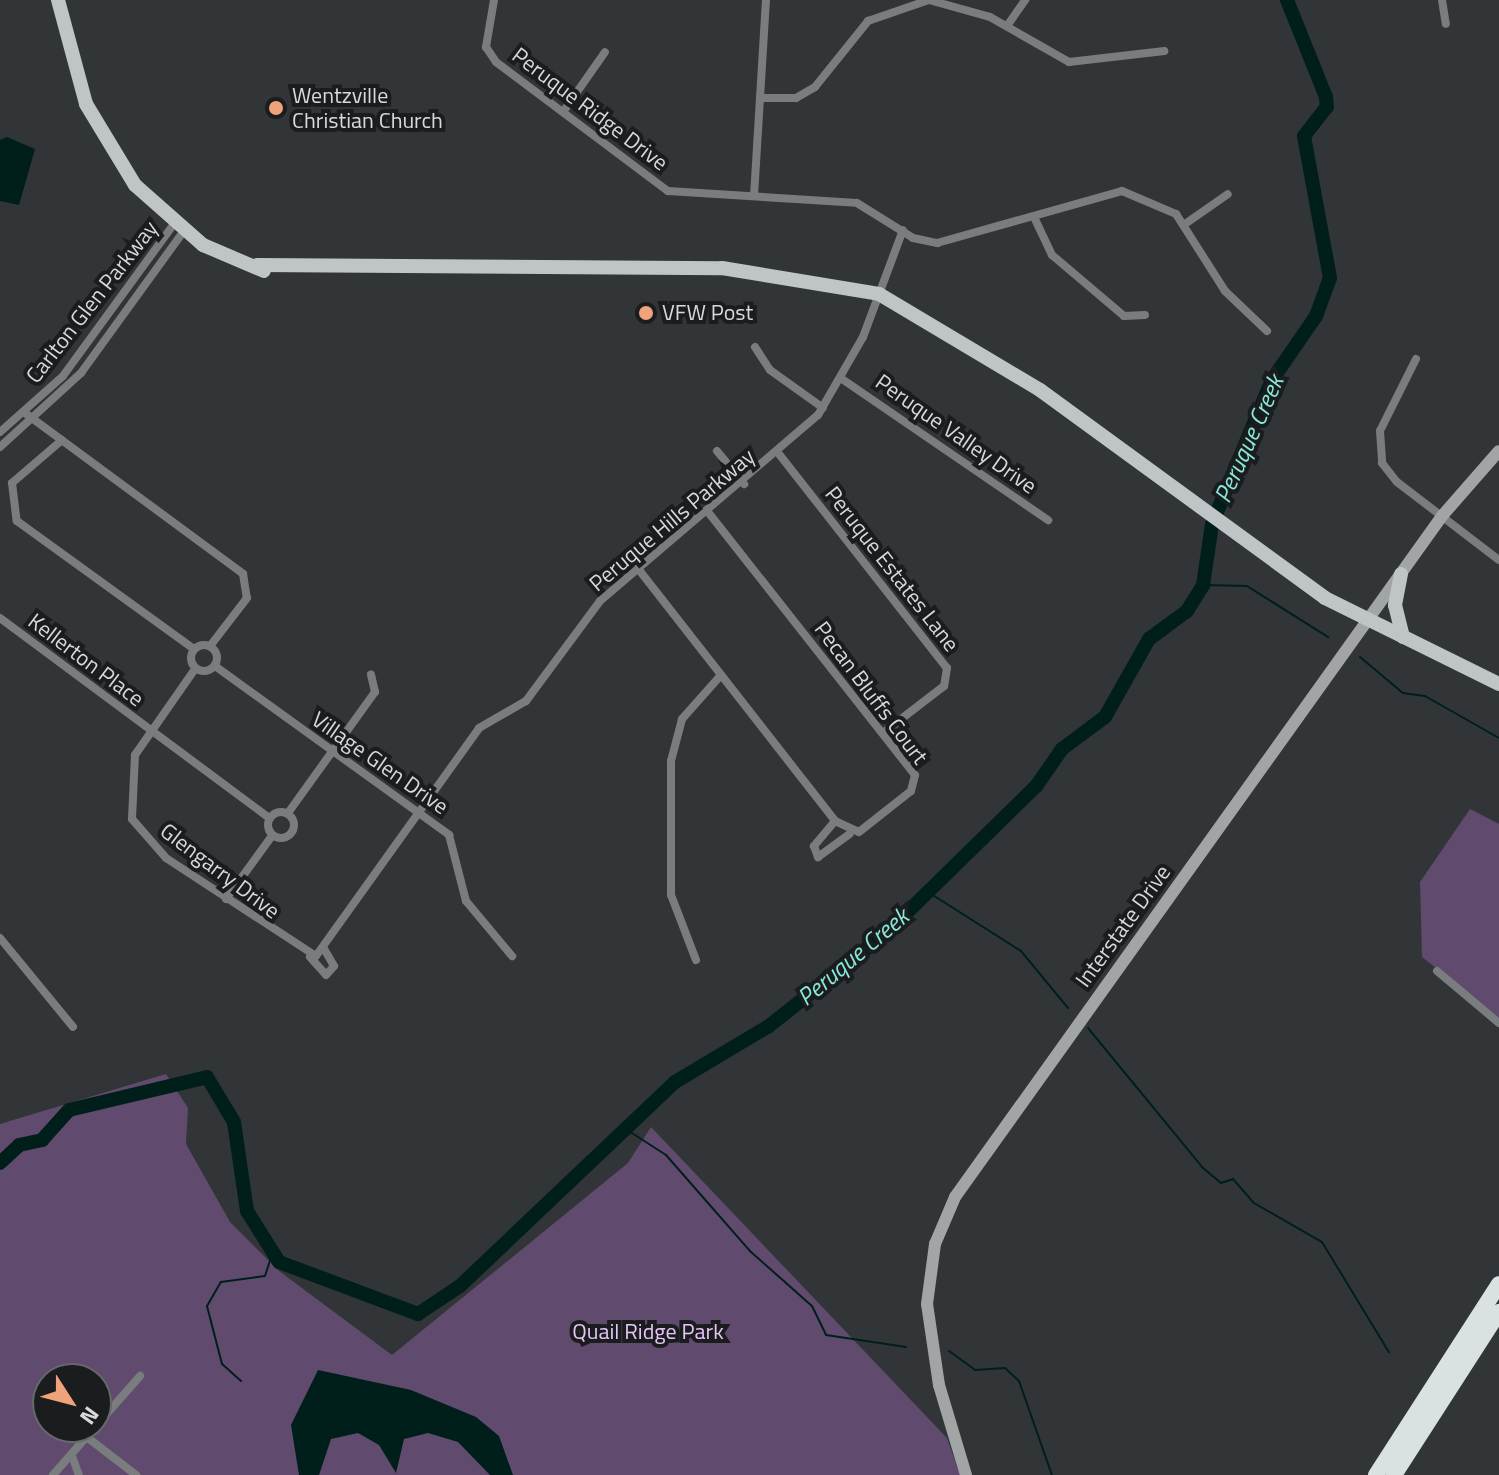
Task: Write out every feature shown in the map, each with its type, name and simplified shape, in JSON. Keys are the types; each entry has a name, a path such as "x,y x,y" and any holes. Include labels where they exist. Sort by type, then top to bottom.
{"highway":[{"path":"1376,1475 1499,1284"},
{"path":"1394,1475 1499,1312"}],"main road":[{"path":"58,0 93,117 135,185 179,228 257,265 498,271 722,268 879,294 988,355 1248,545 1368,620 1499,684"},
{"name":"Interstate Drive","path":"966,1475 928,1318 929,1277 947,1212 1442,516 1499,451"},
{"path":"1401,574 1395,605 1403,637"}],"street":[{"name":"Peruque Ridge Drive","path":"494,0 486,47 563,112 668,191 857,203 923,242 952,241 1122,191 1185,224"},
{"path":"754,196 766,0"},
{"path":"1007,26 1025,0"},
{"path":"1442,0 1446,24"},
{"path":"760,98 796,98 815,87 868,21 915,3 960,5 1007,26 1069,62 1164,51"},
{"path":"563,112 605,52"},
{"path":"1228,194 1185,224 1225,291 1267,331"},
{"path":"1034,217 1052,255 1124,316 1145,315"},
{"name":"Carlton Glen Parkway","path":"0,432 25,413 63,376 179,228"},
{"name":"Carlton Glen Parkway","path":"0,447 38,419 81,373 179,228"},
{"name":"Peruque Hills Parkway","path":"324,949 334,966 326,975 313,956 324,949 479,728 526,701 600,601 636,566 779,454 823,408 842,379 903,230"},
{"path":"755,347 770,370 823,408"},
{"path":"1416,359 1383,421 1379,453 1390,476 1499,560"},
{"name":"Peruque Valley Drive","path":"842,379 1048,520"},
{"path":"25,413 38,419 243,574 247,598 210,646 194,649 17,521 12,483 62,440"},
{"path":"717,451 744,484"},
{"name":"Peruque Estates Lane","path":"779,454 947,668 944,686 883,733"},
{"name":"Pecan Bluffs Court","path":"708,512 883,733 915,784 850,834"},
{"path":"636,566 835,821 850,834 818,857 814,846 835,821"},
{"name":"Kellerton Place","path":"0,618 269,818"},
{"path":"194,649 195,669 215,666 210,646"},
{"name":"Village Glen Drive","path":"215,666 449,835 466,901 512,956"},
{"name":"Glengarry Drive","path":"195,669 151,730 129,774 132,819 166,858 313,956"},
{"path":"272,836 269,818 288,813 375,692 371,674"},
{"path":"696,960 671,895 671,761 682,719 721,675"},
{"path":"226,899 272,836 294,829 288,813"},
{"path":"0,938 73,1027"},
{"path":"1437,971 1499,1023"},
{"path":"112,1409 140,1376"},
{"path":"53,1475 84,1443"},
{"path":"94,1443 136,1475"},
{"path":"72,1456 79,1475"}],"green space":[{"path":"1470,809 1499,824 1499,1018 1422,957 1420,882"},
{"name":"Quail Ridge Park","path":"166,1074 188,1108 186,1144 230,1222 279,1271 392,1355 628,1163 651,1127 947,1438 960,1475 0,1475 0,1124"}],"shaded area":[{"path":"7,137 35,149 19,205 0,201 0,140"},
{"path":"318,1370 411,1390 476,1417 499,1436 513,1475 490,1475 458,1442 428,1433 404,1439 396,1473 379,1445 358,1433 331,1439 319,1475 299,1475 291,1425"}],"waterway":[{"name":"Peruque Creek","path":"0,1163 19,1145 42,1140 69,1110 207,1077 234,1122 247,1211 279,1262 418,1314 460,1286 675,1082 769,1026 885,934 1037,785 1062,749 1105,717 1149,639 1187,611 1203,585 1212,524 1272,380 1316,316 1330,278 1304,136 1327,107 1326,97 1287,0"},
{"path":"1203,585 1247,586 1328,637"},
{"path":"1360,657 1403,693 1425,696 1499,738"},
{"path":"928,892 1021,951 1068,1008"},
{"path":"1088,1028 1203,1168 1221,1183 1233,1179 1254,1203 1322,1242 1389,1352"},
{"path":"621,1126 666,1155 751,1252 812,1306 826,1335 906,1347"},
{"path":"241,1381 222,1364 207,1306 221,1282 265,1276 272,1254"},
{"path":"949,1351 975,1370 1005,1368 1019,1381 1052,1475"}],"place":[{"name":"Wentzville Christian Church","path":"276,108"},
{"name":"VFW Post","path":"646,313"}]}
